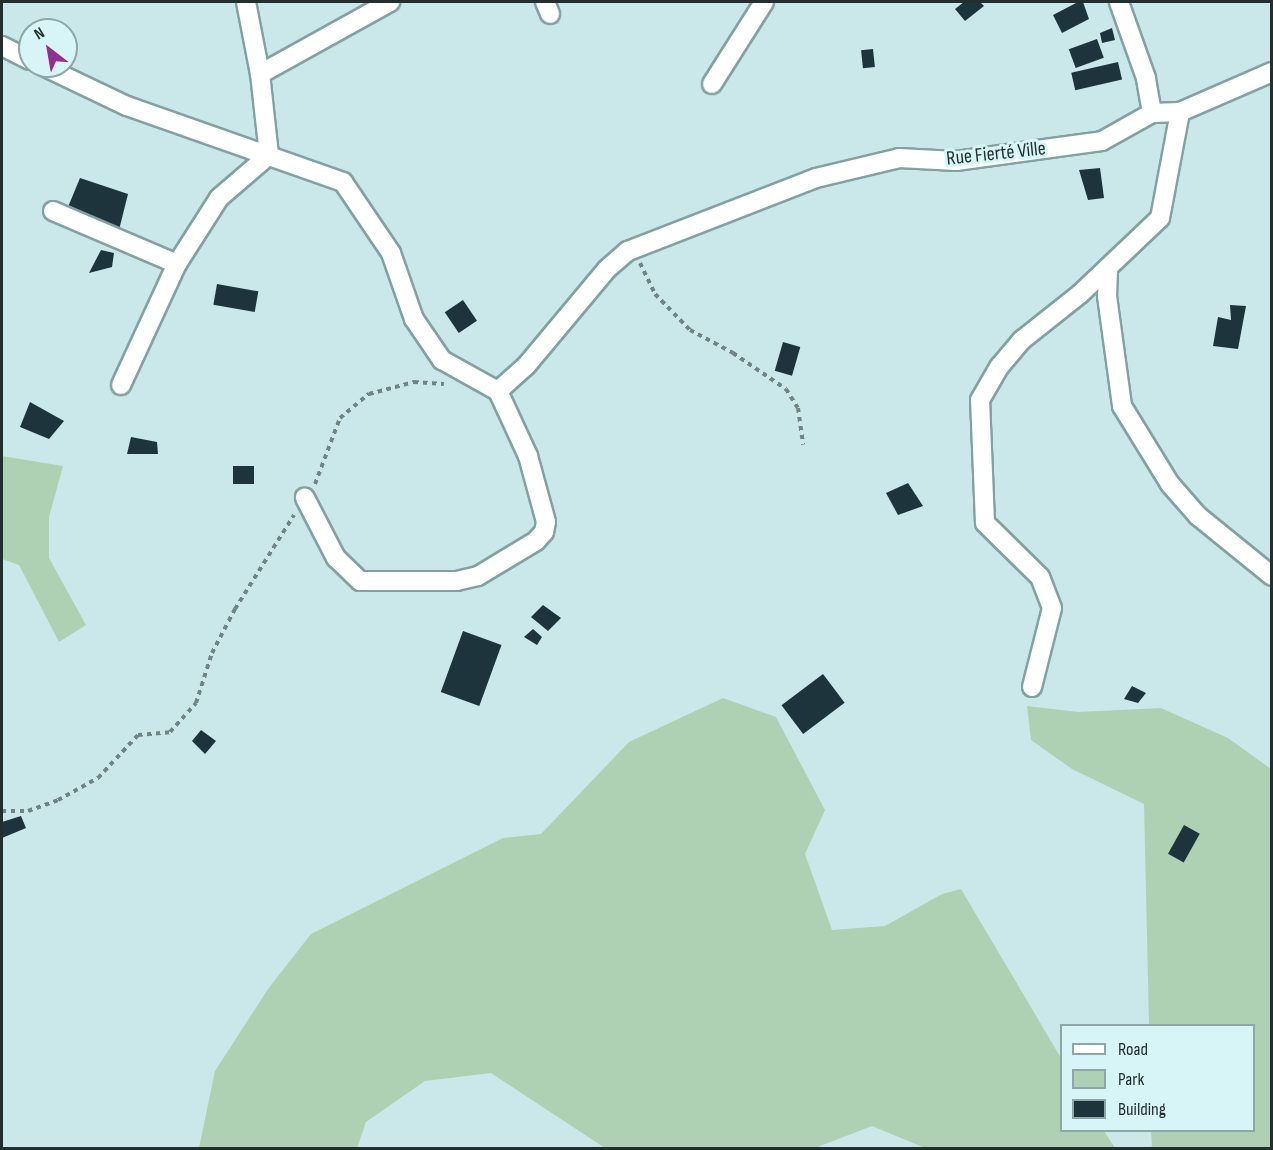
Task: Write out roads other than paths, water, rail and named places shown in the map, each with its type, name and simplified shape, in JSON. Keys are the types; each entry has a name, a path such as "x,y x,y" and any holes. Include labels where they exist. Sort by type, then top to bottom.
{"street":[{"path":"246,2 260,74 269,155"},
{"path":"260,74 390,2"},
{"path":"712,84 765,2"},
{"path":"1119,2 1146,78 1152,114 1180,112 1272,72"},
{"path":"2,46 18,54"},
{"path":"69,78 127,106 343,182 391,253 414,320 442,360 498,391 528,456 546,522 544,532 536,542 478,576 458,581 360,581 336,558 305,498"},
{"path":"1032,687 1052,608 1040,577 985,523 980,400 1022,340 1108,269 1160,218 1180,112"},
{"name":"Rue Fierté Ville","path":"498,391 526,366 607,269 628,251 816,178 899,158 956,161 1102,141 1152,114"},
{"path":"121,385 177,264 219,198 269,155"},
{"path":"53,211 177,264"},
{"path":"1108,269 1107,296 1122,406 1170,484 1198,516 1272,576"}]}
